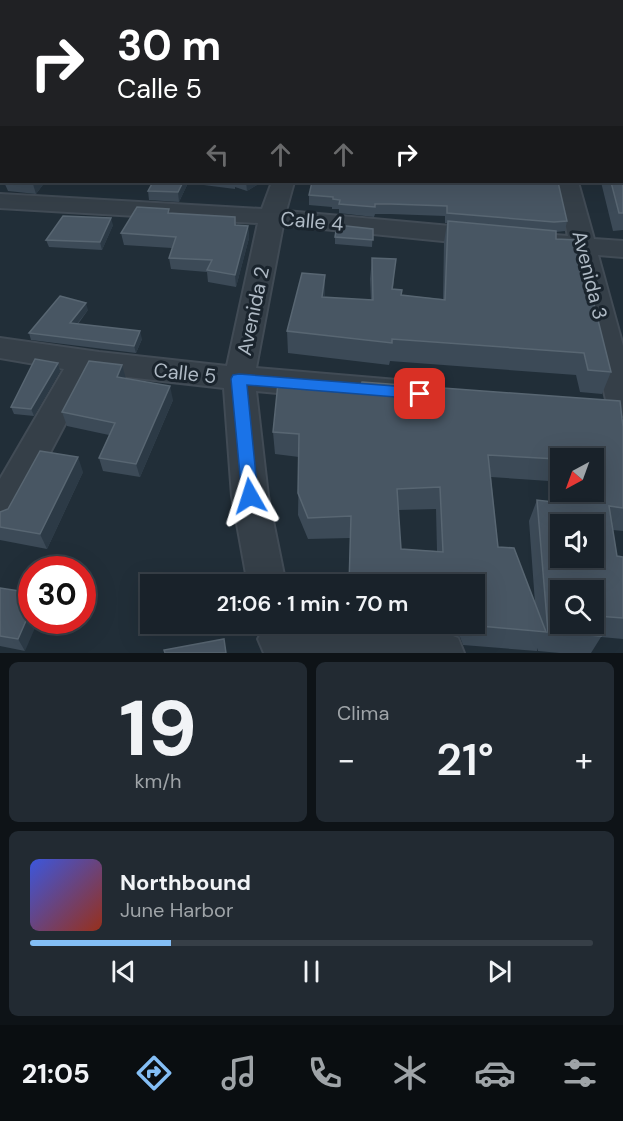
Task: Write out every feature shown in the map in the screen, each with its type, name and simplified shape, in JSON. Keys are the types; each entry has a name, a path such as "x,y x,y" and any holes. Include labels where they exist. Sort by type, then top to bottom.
{"street":[{"name":"Avenida 2","path":"265,574 250,496 239,379 272,218 283,183"},
{"name":"Avenida 3","path":"567,183 583,246 615,408"},
{"name":"Calle 4","path":"0,201 272,218 623,249"},
{"name":"Calle 5","path":"0,348 83,362 239,379 425,394"},
{"path":"0,512 83,362"},
{"path":"277,639 443,653"}],"building":[{"path":"152,183 182,183 178,192 148,191"},
{"path":"312,183 558,183 567,221 554,222 447,213 447,206 375,204 375,207 339,204 340,200 333,199 333,197 309,195"},
{"path":"611,183 623,183 623,213 619,213"},
{"path":"137,207 169,209 168,213 235,217 235,225 248,226 235,275 207,270 212,260 169,258 176,237 121,233"},
{"path":"63,216 111,218 100,242 46,240"},
{"path":"448,221 556,231 556,239 578,240 611,372 588,370 584,353 392,339 392,343 287,331 302,273 325,275 322,297 373,300 372,258 396,259 392,289 402,290 401,295 445,300"},
{"path":"337,225 373,229 373,240 335,237"},
{"path":"60,296 86,303 70,323 140,331 134,346 29,333"},
{"path":"35,359 58,363 31,409 11,407"},
{"path":"89,361 122,365 117,377 170,386 136,464 99,458 115,423 62,412"},
{"path":"362,382 620,401 623,427 623,508 609,506 617,556 623,557 623,618 604,617 604,580 550,580 550,632 548,632 537,500 561,503 604,502 604,448 550,448 550,459 488,455 498,547 514,548 546,632 485,626 485,574 349,574 351,516 308,518 298,493 299,434 273,432 278,383 358,392","holes":["440,487 443,552 401,549 397,489"]},
{"path":"40,451 78,457 40,534 0,527 0,512 8,509"},
{"path":"0,588 18,591 18,634 20,634 18,639 0,636"},
{"path":"574,634 601,634 601,636"},
{"path":"224,639 226,653 165,653 164,650"}],"route":[{"path":"250,496 239,379 420,394"}]}
